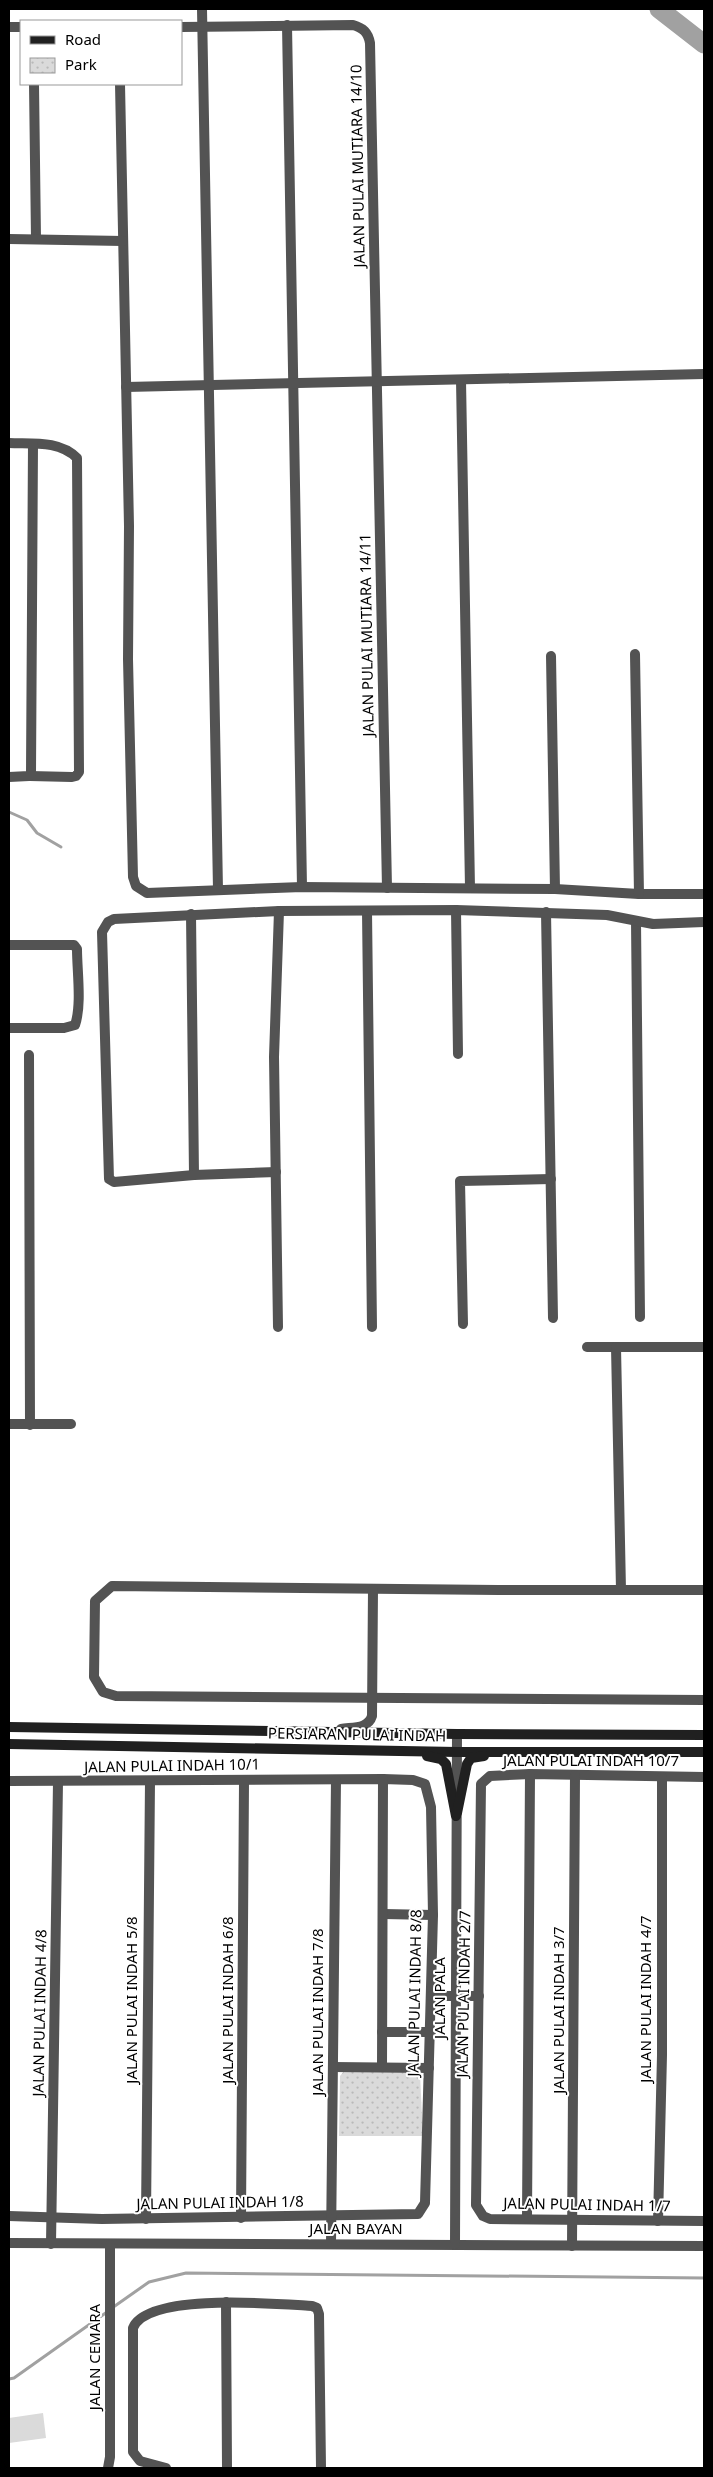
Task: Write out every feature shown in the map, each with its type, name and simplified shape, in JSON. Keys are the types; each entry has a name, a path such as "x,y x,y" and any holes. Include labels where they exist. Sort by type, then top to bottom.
{"main road":[{"name":"PERSIARAN PULAI INDAH","path":"9,1727 457,1734 704,1735"},
{"name":"PERSIARAN PULAI INDAH","path":"9,1744 457,1752 704,1752"},
{"path":"396,1751 441,1759 446,1764 456,1816"},
{"path":"456,1816 469,1760 515,1752"}],"street":[{"path":"202,9 218,890"},
{"path":"182,27 287,25 302,887"},
{"name":"JALAN PULAI MUTIARA 14/10","path":"287,25 353,25 362,28 368,34 370,43 378,381"},
{"path":"34,85 36,239"},
{"path":"120,85 129,526 128,659 133,877 136,886 147,893 302,887 555,889 639,894 704,894"},
{"path":"9,238 122,241"},
{"path":"126,387 704,374"},
{"path":"461,380 470,888"},
{"name":"JALAN PULAI MUTIARA 14/11","path":"378,381 387,888"},
{"path":"9,444 33,444 68,449 77,458 79,772 76,776 72,777 31,775 9,777"},
{"path":"31,775 33,444"},
{"path":"635,654 639,894"},
{"path":"551,656 555,889"},
{"path":"456,910 458,1054"},
{"path":"276,1172 194,1175 114,1182 109,1179 102,932 108,922 114,919 191,914 279,911 456,910 607,915 653,924 704,922"},
{"path":"278,1327 274,1057 279,911"},
{"path":"367,911 372,1327"},
{"path":"546,912 553,1318"},
{"path":"191,914 194,1175"},
{"path":"636,921 640,1317"},
{"path":"9,945 70,944 77,949 77,1019 74,1026 64,1028 9,1028"},
{"path":"29,1055 30,1425"},
{"path":"462,1324 460,1181 551,1179"},
{"path":"587,1347 704,1347"},
{"path":"616,1347 621,1590"},
{"path":"9,1424 71,1424"},
{"path":"704,1590 112,1586 95,1601 94,1677 104,1692 116,1696 704,1700"},
{"path":"316,1732 365,1726 371,1720 373,1698 373,1589"},
{"name":"JALAN PALA","path":"454,2244 457,1734"},
{"path":"527,2218 530,1774"},
{"name":"JALAN PULAI INDAH 10/7","path":"480,1784 490,1776 530,1774 704,1777"},
{"name":"JALAN PULAI INDAH 3/7","path":"572,2246 575,1776"},
{"name":"JALAN PULAI INDAH 4/7","path":"658,2221 662,2055 662,1777"},
{"name":"JALAN PULAI INDAH 7/8","path":"331,2244 336,1780"},
{"path":"382,2067 383,1780"},
{"name":"JALAN PULAI INDAH 10/1","path":"9,1781 244,1782 412,1780 425,1784"},
{"name":"JALAN PULAI INDAH 5/8","path":"146,2218 150,1781"},
{"name":"JALAN PULAI INDAH 4/8","path":"51,2244 58,1782"},
{"name":"JALAN PULAI INDAH 6/8","path":"242,2218 244,1782"},
{"name":"JALAN PULAI INDAH 8/8","path":"425,1784 431,1807 432,1915 431,2032 425,2203"},
{"name":"JALAN PULAI INDAH 2/7","path":"476,2205 480,1784"},
{"path":"384,1914 432,1915"},
{"path":"431,1996 479,1996"},
{"path":"382,2032 431,2032"},
{"path":"333,2067 429,2068"},
{"name":"JALAN PULAI INDAH 1/8","path":"9,2216 102,2219 418,2214 425,2203"},
{"name":"JALAN PULAI INDAH 1/7","path":"476,2205 483,2216 490,2219 704,2221"},
{"name":"JALAN BAYAN","path":"9,2243 110,2245 454,2244 704,2246"},
{"name":"JALAN CEMARA","path":"108,2468 110,2458 110,2245"},
{"path":"226,2302 227,2468"},
{"path":"166,2468 140,2461 133,2452 133,2328 135,2322 143,2316 178,2304 226,2302 312,2306 317,2308 319,2314 321,2468"}],"green space":[{"path":"344,2071 418,2072 420,2075 423,2136 339,2136 340,2076"},
{"path":"43,2413 46,2438 9,2443 9,2418"}],"waterway":[{"path":"659,9 704,44"},
{"path":"9,812 27,820 37,833 61,847"},
{"path":"112,2308 149,2282 186,2273 704,2278"},
{"path":"9,2379 14,2378 107,2312"}]}
